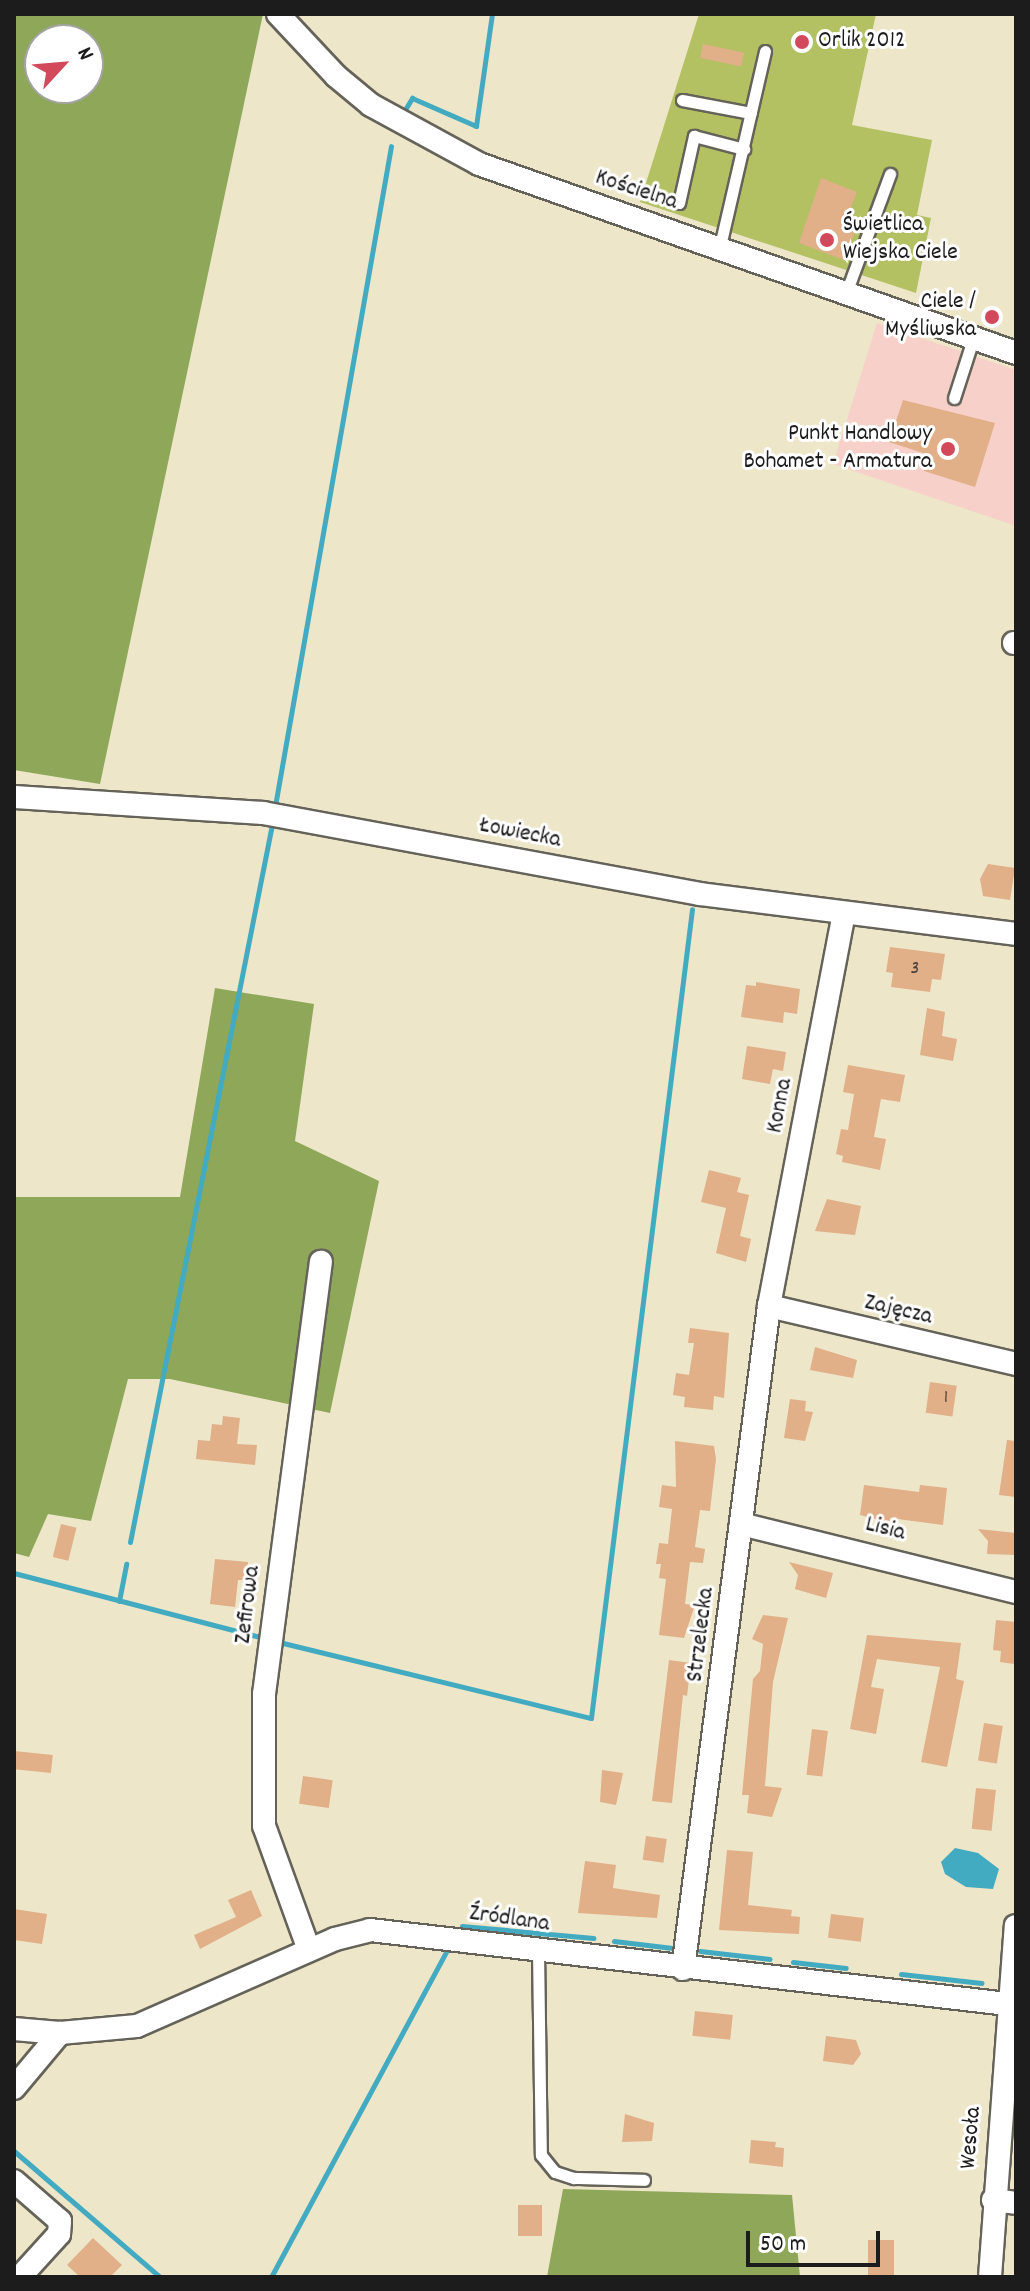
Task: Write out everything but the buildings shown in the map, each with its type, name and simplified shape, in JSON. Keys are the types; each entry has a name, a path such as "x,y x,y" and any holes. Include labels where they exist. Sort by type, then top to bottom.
{"street":[{"name":"Kościelna","path":"278,14 355,92 444,148 510,177 720,246 1016,353"},
{"name":"Łowiecka","path":"14,797 263,813 700,894 1016,934"},
{"name":"Konna","path":"769,1306 844,914"},
{"name":"Zefirowa","path":"309,1950 264,1826 264,1694 321,1262"},
{"name":"Zajęcza","path":"769,1306 1016,1364"},
{"name":"Strzelecka","path":"683,1969 769,1306"},
{"name":"Lisia","path":"741,1524 1016,1592"},
{"name":"Wesoła","path":"990,2277 993,2200 1012,2004 1016,1926"},
{"name":"Źródlana","path":"14,2029 60,2033 107,2032 161,2018 309,1950 355,1933 389,1930 683,1969 1012,2004"},
{"path":"14,2088 60,2033"},
{"path":"14,2181 60,2221 59,2234 20,2277"},
{"path":"993,2200 1016,2203"}],"lane":[{"path":"720,246 765,51"},
{"path":"682,100 751,113"},
{"path":"679,203 694,136 744,149"},
{"path":"846,293 890,174"},
{"path":"954,398 973,339"},
{"path":"538,1950 541,2155 555,2172 574,2178 644,2180"}],"shaded area":[{"name":"Punkt Handlowy Bohamet - Armatura","path":"877,323 1016,370 1016,526 833,464"}],"green space":[{"path":"14,14 263,14 100,784 14,770"},
{"path":"699,14 876,14 852,125 932,140 917,215 931,218 916,293 640,202"},
{"path":"215,988 314,1004 295,1141 379,1181 330,1413 170,1379 128,1379 91,1521 48,1514 29,1557 14,1553 14,1197 180,1197"},
{"path":"563,2189 792,2195 800,2277 547,2277"}],"water":[{"path":"955,1848 978,1853 999,1869 993,1889 966,1887 945,1874 941,1862"}],"waterway":[{"path":"406,108 412,98 476,126 492,14"},
{"path":"275,806 391,146"},
{"path":"130,1542 272,824"},
{"path":"283,1643 591,1718 692,909"},
{"path":"119,1601 126,1564"},
{"path":"14,1573 260,1637"},
{"path":"462,1926 593,1938"},
{"path":"614,1941 673,1948"},
{"path":"700,1951 770,1959"},
{"path":"271,2277 446,1952"},
{"path":"793,1962 846,1968"},
{"path":"901,1974 981,1983"},
{"path":"14,2151 160,2277"}],"place":[{"name":"Orlik 2012","path":"802,42"},
{"name":"Świetlica Wiejska Ciele","path":"827,240"},
{"name":"Ciele / Myśliwska","path":"992,317"},
{"name":"Punkt Handlowy Bohamet - Armatura","path":"948,449"}]}
